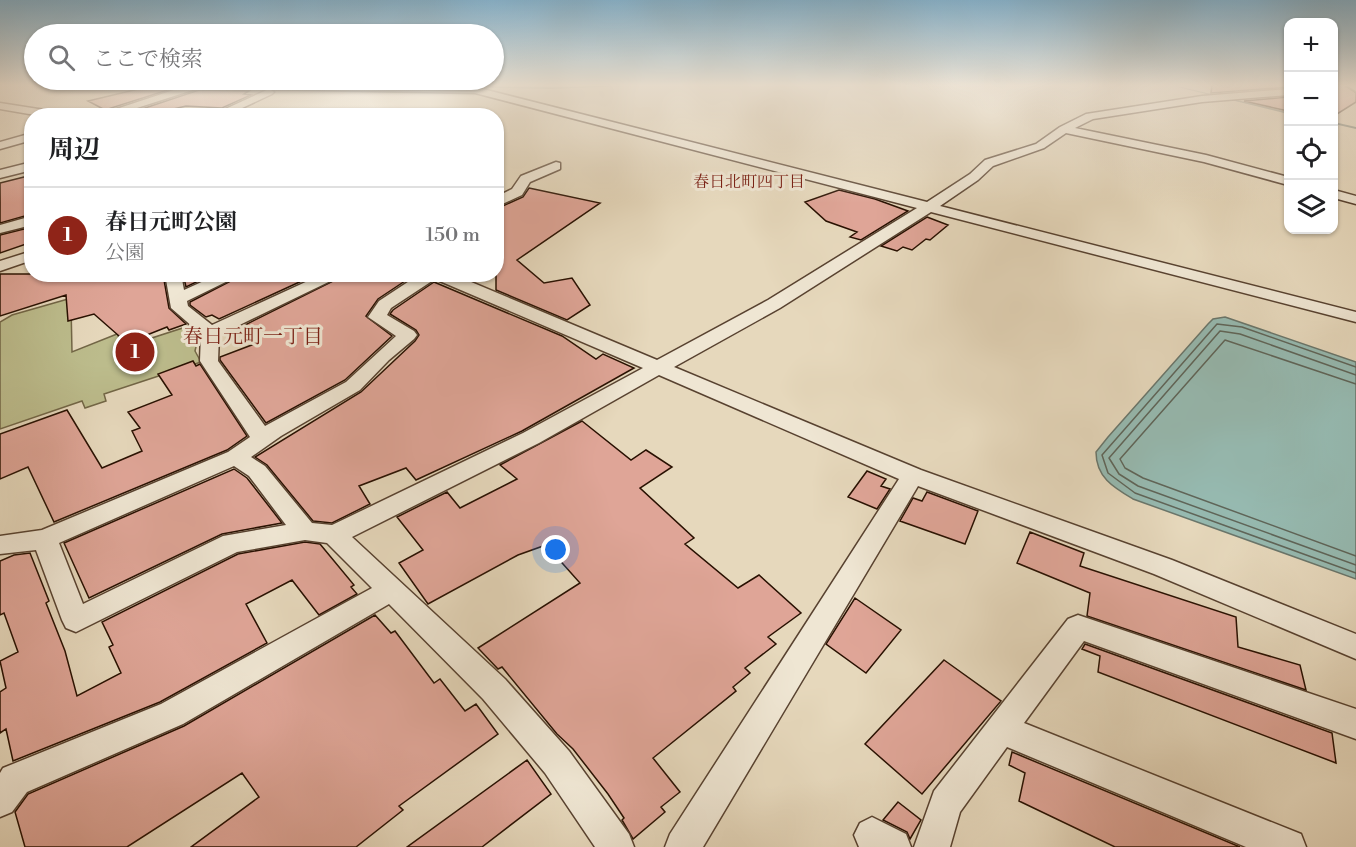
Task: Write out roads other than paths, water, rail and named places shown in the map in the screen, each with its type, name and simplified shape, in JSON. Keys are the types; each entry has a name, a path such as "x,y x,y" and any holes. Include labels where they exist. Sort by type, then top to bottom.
{"street":[{"path":"612,125 839,182 927,208 1356,317"},
{"path":"45,539 76,620 232,543 305,531 334,535 520,444 659,368 774,304 927,208 974,177 989,163 1040,146 1073,125"},
{"path":"1064,129 1206,159 1284,180"},
{"path":"0,146 24,138"},
{"path":"504,199 517,192 525,179 556,166"},
{"path":"0,174 24,168"},
{"path":"1338,195 1356,200"},
{"path":"0,229 24,222"},
{"path":"0,266 24,258"},
{"path":"174,282 180,308 210,332"},
{"path":"177,299 216,282"},
{"path":"210,332 319,282"},
{"path":"0,545 45,539 236,458 263,439 353,386 382,356 408,335 377,317 385,305 419,282"},
{"path":"456,282 913,476 1163,567 1356,647"},
{"path":"210,332 209,361 263,439"},
{"path":"236,458 257,471 305,531"},
{"path":"683,847 913,476"},
{"path":"334,535 494,689 550,754 616,847"},
{"path":"0,800 15,780 172,714 391,590"},
{"path":"932,847 946,803 1078,627 1356,724"},
{"path":"1001,729 1288,847"}],"water":[{"path":"1225,317 1356,362 1356,579 1133,499 1102,475 1096,452 1208,324 1213,319"}],"waterway":[{"path":"1341,125 1356,128"}],"place":[{"name":"春日元町公園","path":"135,352"}],"district":[{"name":"春日北町四丁目","path":"749,181"},
{"name":"春日元町一丁目","path":"253,336"}]}
